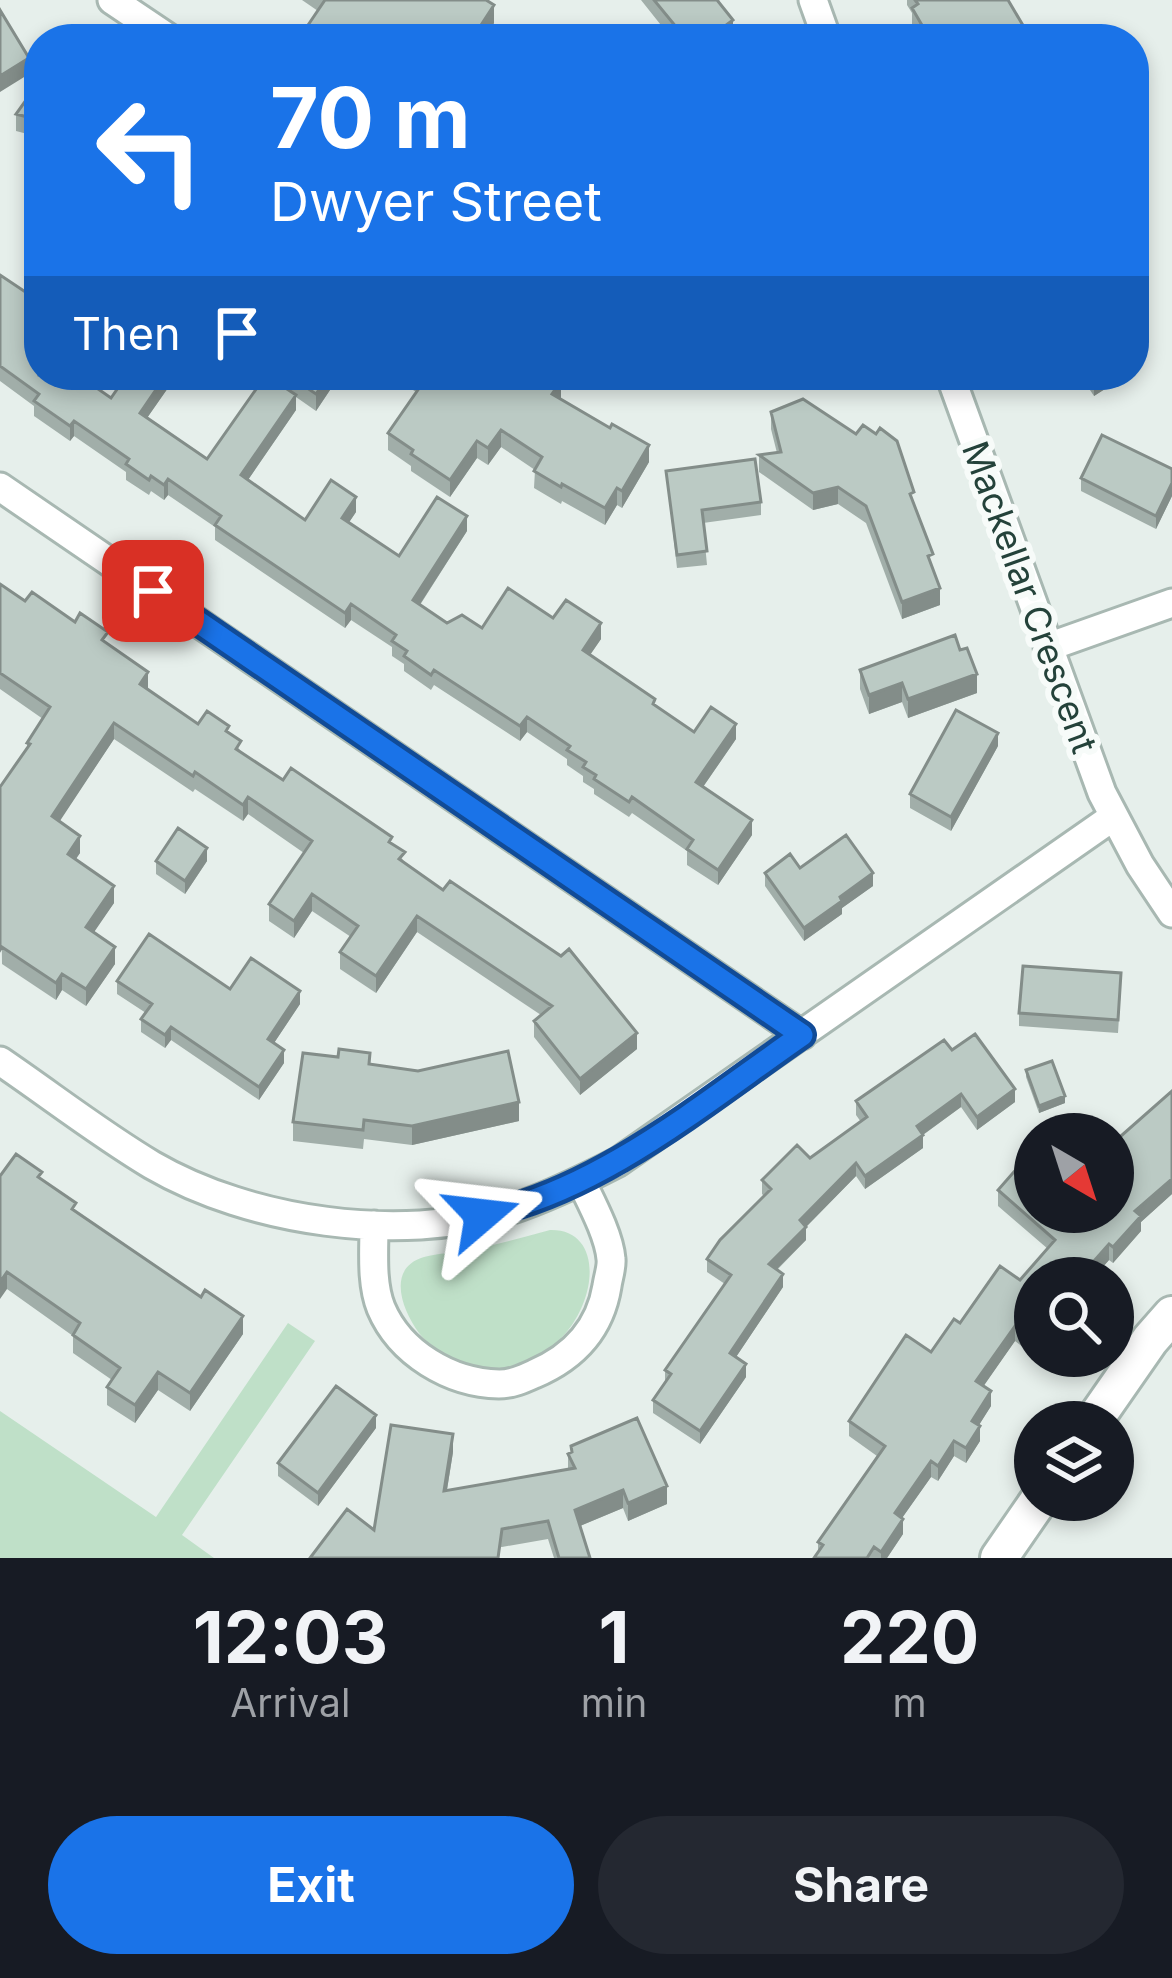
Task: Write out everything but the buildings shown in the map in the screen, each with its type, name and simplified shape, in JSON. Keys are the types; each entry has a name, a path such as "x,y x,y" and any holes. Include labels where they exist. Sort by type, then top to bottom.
{"street":[{"path":"112,0 148,24"},
{"name":"Mackellar Crescent","path":"955,390 1113,817 1172,914"},
{"path":"0,487 802,1035"},
{"path":"1048,647 1172,603"},
{"path":"0,1061 152,1164 188,1183 262,1210 374,1226 456,1221 508,1210 618,1162 1113,817"},
{"path":"374,1226 379,1304 408,1350 454,1375 501,1384 517,1382 563,1359 587,1338 605,1299 611,1258 581,1181"},
{"path":"1108,1401 1172,1315"},
{"path":"999,1558 1025,1521"}],"green space":[{"path":"550,1230 573,1235 586,1251 590,1273 585,1299 572,1325 552,1347 524,1363 480,1368 450,1359 419,1333 401,1290 401,1280 412,1262"},
{"path":"288,1323 315,1341 182,1535 214,1558 0,1558 0,1411 156,1517"}],"route":[{"path":"153,591 802,1035 618,1162 508,1210 482,1215"}]}
